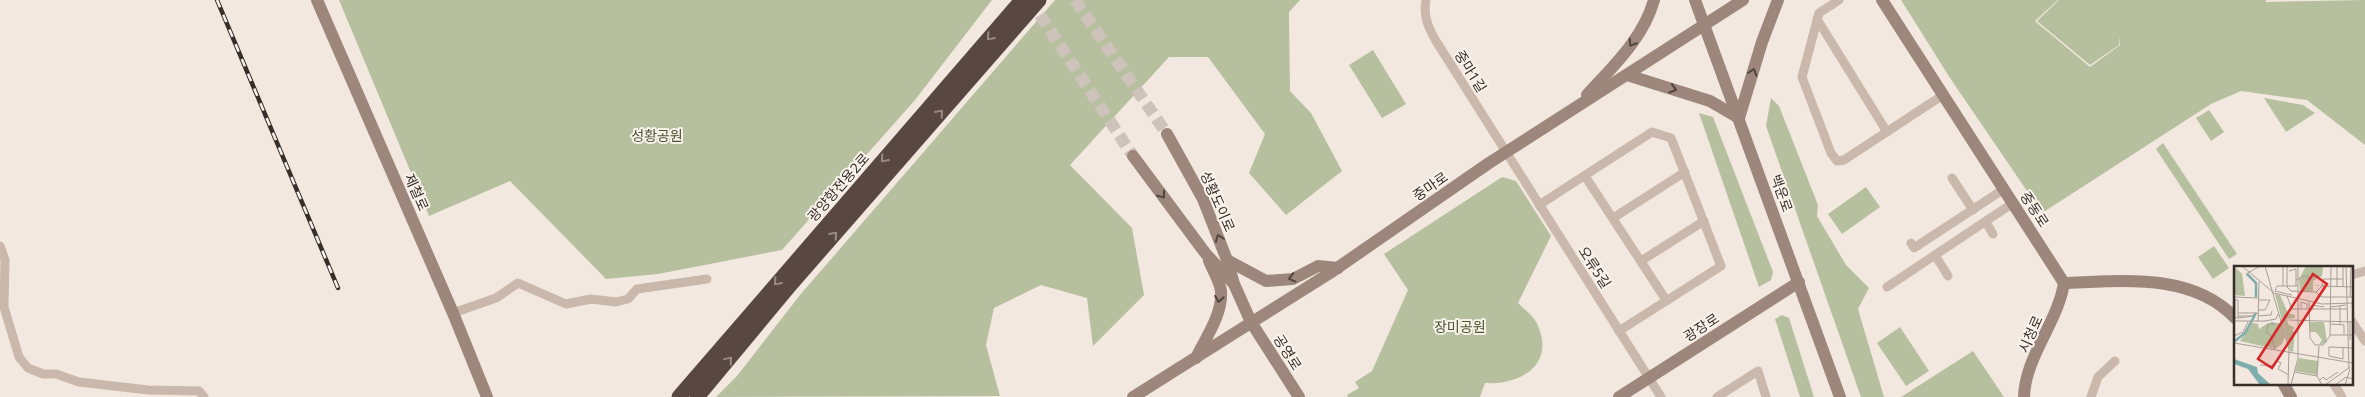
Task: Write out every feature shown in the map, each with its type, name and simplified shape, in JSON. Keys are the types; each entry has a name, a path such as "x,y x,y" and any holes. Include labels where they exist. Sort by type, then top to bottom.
{"highway":[{"name":"광양항전용2로","path":"679,397 1022,0"},
{"name":"광양항전용2로","path":"697,397 791,284 1039,0"}],"main road":[{"name":"제철로","path":"317,0 453,313 486,397"},
{"path":"1573,109 1626,52 1647,18 1654,0"},
{"name":"백운로","path":"1695,0 1840,397"},
{"name":"중마로","path":"1134,397 1338,268 1505,153 1743,0"},
{"path":"1626,75 1710,101 1739,118 1762,42 1778,0"},
{"name":"중동로","path":"1882,0 2064,283"},
{"name":"성황도이로","path":"1167,134 1203,199 1227,260 1234,284 1251,322"},
{"name":"성황도이로","path":"1133,156 1206,254 1234,284"},
{"path":"1196,358 1204,340 1213,330 1221,291 1206,254"},
{"path":"1227,260 1266,281 1293,279 1318,266 1338,268"},
{"name":"광장로","path":"1619,397 1799,282"},
{"path":"2064,283 2141,282 2178,286 2196,291 2218,304 2234,317"},
{"name":"시청로","path":"2024,397 2036,354 2059,305 2064,283"},
{"name":"공영로","path":"1251,322 1299,397"},
{"path":"2284,384 2291,397"}],"street":[{"name":"중마1길","path":"1426,0 1424,9 1427,25 1505,153"},
{"path":"1839,0 1819,13 1802,77 1831,153 1837,161 1844,160 1943,94"},
{"path":"1817,19 1887,132"},
{"path":"1539,205 1652,132 1671,138 1721,266 1619,331"},
{"name":"오류5길","path":"1505,153 1661,397"},
{"path":"1613,218 1685,172"},
{"path":"1585,176 1666,300"},
{"path":"1952,178 1972,210"},
{"path":"1911,243 1914,248 2004,189"},
{"path":"1887,287 2013,203"},
{"path":"1640,262 1704,221"},
{"path":"1986,222 1993,234"},
{"path":"0,246 5,260 4,307 19,357 28,368 43,374 56,374 79,382 148,390 199,391 204,397"},
{"path":"1934,255 1948,276"},
{"path":"2352,275 2365,271"},
{"path":"453,313 496,298 518,283 566,304 592,299 616,302 628,299 637,289 706,279"},
{"path":"2352,322 2365,341"},
{"path":"2091,397 2098,377 2115,361"},
{"path":"1717,397 1758,371 1766,397"},
{"path":"2334,384 2342,397"}],"green space":[{"name":"성황공원","path":"339,0 992,0 915,100 782,250 658,274 606,279 510,181 429,216"},
{"path":"1055,0 1300,0 1289,12 1290,91 1311,113 1342,171 1286,215 1249,173 1265,134 1208,57 1169,57 1070,165 1132,228 1144,295 1093,346 1087,298 1041,285 994,308 986,345 1000,396 716,397 737,376 800,295"},
{"path":"1901,0 2058,0 2035,21 2090,67 2120,45 2119,37 2119,45 2090,65 2037,21 2059,0 2266,0 2266,2 2365,0 2365,145 2307,100 2241,91 2211,104 2042,213 1950,78"},
{"path":"1373,50 1406,104 1382,118 1349,65"},
{"path":"1771,98 1779,106 1818,205 1817,216 1846,265 1869,288 1858,309 1884,397 1861,397 1766,126"},
{"path":"2264,98 2303,105 2315,113 2286,132"},
{"path":"2209,110 2224,132 2211,141 2196,118"},
{"path":"1699,113 1713,117 1773,272 1771,280 1759,287"},
{"path":"2163,143 2237,254 2229,259 2156,149"},
{"name":"장미공원","path":"1502,177 1516,181 1551,236 1518,303 1537,323 1542,340 1542,352 1538,362 1522,376 1498,383 1485,383 1480,397 1348,397 1347,395 1359,388 1355,382 1372,371 1408,290 1384,254"},
{"path":"1866,187 1880,207 1842,234 1828,214"},
{"path":"2214,246 2229,268 2213,279 2198,257"},
{"path":"1782,315 1789,318 1814,397 1800,397 1775,319"},
{"path":"1900,327 1929,371 1906,386 1877,343"},
{"path":"1973,351 2004,397 1901,397"}],"tunnel":[{"path":"1030,0 1133,156"},
{"path":"1075,0 1167,134"}],"railway":[{"path":"217,0 338,288"}]}
